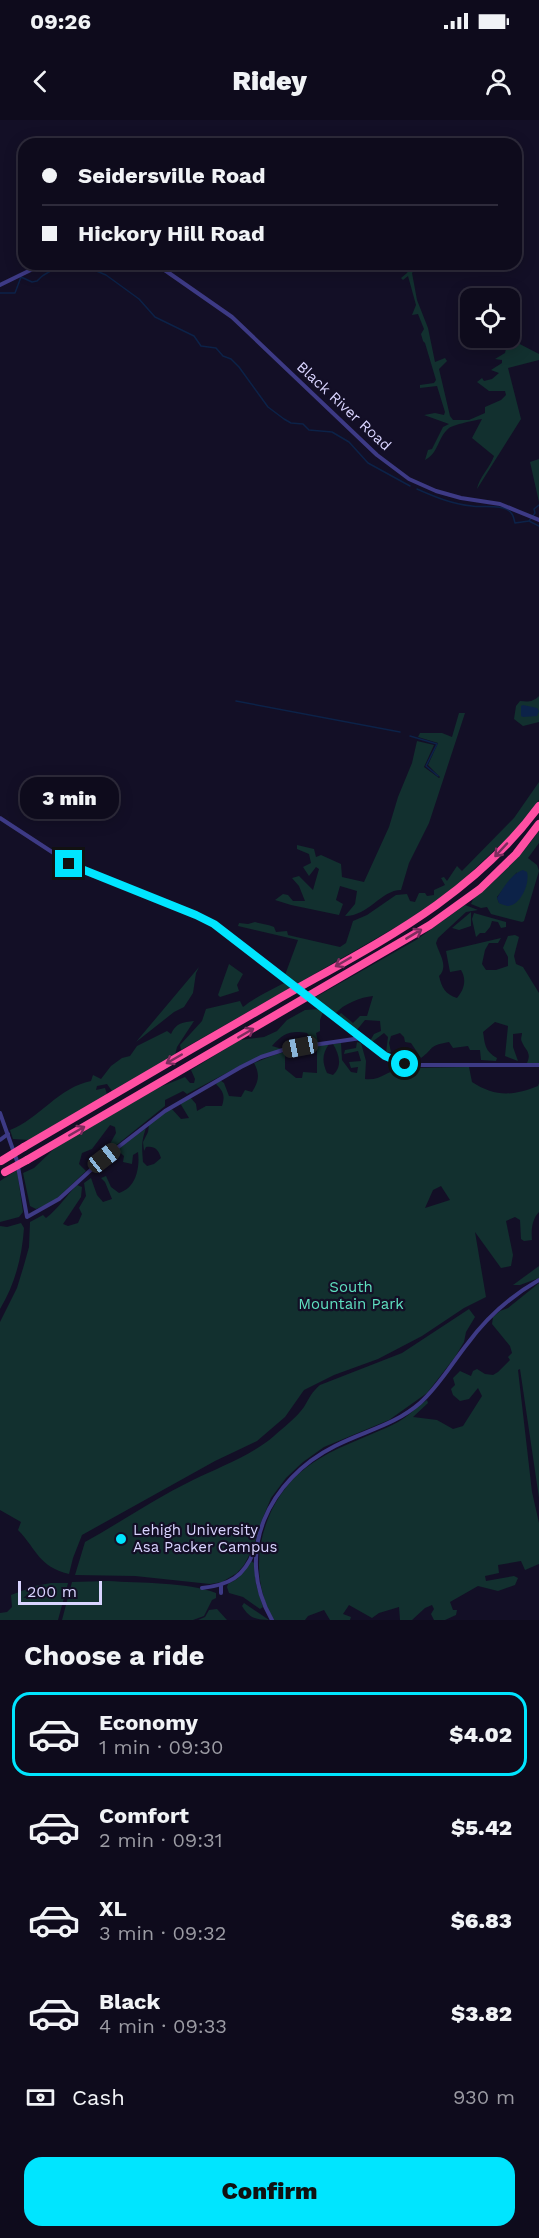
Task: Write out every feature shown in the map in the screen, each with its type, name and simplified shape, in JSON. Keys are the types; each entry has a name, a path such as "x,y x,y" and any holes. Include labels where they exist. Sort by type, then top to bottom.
{"highway":[{"path":"0,1161 447,899 486,866 539,806"},
{"path":"3,1174 430,925 480,889 516,854 539,824"}],"street":[{"path":"0,285 30,270"},
{"name":"Black River Road","path":"164,270 231,317 377,455 401,474 436,491 461,498 500,504 539,520"},
{"path":"0,818 75,867 208,921 390,1059 405,1064 539,1065"},
{"path":"0,1113 20,1173 27,1216 59,1199 104,1158 165,1111 241,1067 261,1057 286,1050 362,1038"},
{"path":"0,1140 8,1134"},
{"path":"202,1588 221,1586 233,1580 244,1570 276,1495 291,1477 311,1460 335,1445 390,1424 409,1412 435,1388 483,1323 515,1295 539,1280"},
{"path":"256,1546 257,1579 262,1600 272,1620"},
{"path":"221,1586 221,1593"}],"green space":[{"path":"409,270 415,270 412,273 417,300 428,328 435,362 445,358 447,361 439,369 450,416 453,420 469,420 485,413 485,407 501,400 506,395 505,391 489,391 477,382 482,378 484,381 492,379 499,373 491,370 502,363 502,360 495,359 505,353 506,348 520,348 520,344 539,354 539,360 508,368 521,419 477,489 494,456 472,438 482,419 449,428 430,457 425,460 428,450 432,449 443,427 449,424 424,415 435,413 444,415 445,412 437,386 420,388 420,385 434,383 436,380 421,334 424,329 418,314 412,315 416,305 408,276 403,280 401,278"},
{"path":"539,459 539,502 530,462"},
{"path":"539,696 539,722 523,726 514,719 516,706 520,701 530,701"},
{"path":"459,713 465,713 429,823 409,863 401,890 387,894 361,912 345,916 355,904 357,891 340,886 336,900 343,904 339,915 275,900 283,894 288,895 293,901 305,901 299,886 292,878 299,876 313,890 319,869 316,867 309,876 303,867 311,863 309,854 297,849 297,845 314,849 316,857 321,855 341,864 342,877 364,882 389,827 412,763 417,741 434,745 424,767 440,777 428,765 438,743 418,737 420,733 442,733 452,737"},
{"path":"539,782 539,800 513,833 452,890 403,923 297,984 285,975 298,940 238,926 239,923 255,922 274,927 276,932 287,931 288,935 340,947 346,943 353,921 367,915 396,895 407,894 410,901 415,902 419,893 425,893 427,896 434,895 434,890 445,885 441,878 444,877 447,881 457,866 462,871 514,818"},
{"path":"539,831 539,843 528,858 537,865 539,871 524,921 491,914 487,907 481,908 471,904 475,897 523,851","holes":["517,872 506,904 499,903 497,897"]},
{"path":"465,905 478,910 466,912 438,938 436,943 443,964 439,976 443,987 450,995 457,998 464,981 461,970 450,972 446,951 501,938 498,943 489,943 482,964 486,970 496,970 508,966 508,957 503,948 508,936 519,937 514,956 516,964 523,967 539,993 539,1063 527,1063 528,1054 521,1041 522,1033 513,1034 513,1047 518,1061 505,1056 508,1026 495,1022 483,1032 486,1047 497,1058 496,1061 481,1060 480,1050 470,1050 468,1046 453,1048 449,1042 434,1046 421,1058 411,1043 405,1042 400,1033 391,1036 389,1043 391,1052 386,1053 388,1037 384,1033 372,1042 370,1041 374,1034 381,1031 380,1021 365,1020 356,1031 338,1016 341,1013 353,1023 360,1016 367,1016 373,996 352,1002 335,1014 314,998 416,940"},
{"path":"471,912 471,926 459,930 452,928"},
{"path":"474,913 506,922 506,927 501,928 498,922 492,921 485,933 480,933 476,937 472,919"},
{"path":"229,964 243,974 237,985 239,991 220,997 218,995"},
{"path":"199,967 193,993 184,1007 174,1012 136,1042"},
{"path":"286,982 292,987 181,1050 180,1045 202,1021 206,1009 240,1001 243,1007"},
{"path":"320,1009 323,1012 320,1031 316,1033 318,1042 314,1043 307,1033 292,1032 284,1035 272,1046 282,1049 251,1060 187,1094 183,1091 165,1100 165,1106 108,1152 106,1151 116,1133 115,1127 110,1125 92,1149 82,1153 79,1164 86,1171 53,1202 36,1209 30,1206 23,1173 34,1168 58,1145 160,1087 185,1077 190,1083 194,1083 195,1079 191,1070 240,1040 264,1037 277,1031 287,1020 305,1010"},
{"path":"194,1021 177,1047 175,1055 112,1091 107,1084 97,1086 96,1090 105,1088 107,1094 29,1140 13,1139 10,1130 30,1119 59,1096 80,1084 91,1081 93,1075 101,1079 111,1066 122,1058 130,1056 137,1046 167,1031 171,1034 180,1024"},
{"name":"South Mountain Park","path":"357,1042 361,1043 366,1061 365,1079 376,1078 404,1068 469,1067 472,1082 496,1092 520,1092 538,1086 539,1083 539,1212 532,1225 532,1240 521,1239 520,1220 515,1217 506,1221 513,1255 511,1266 501,1268 475,1232 486,1297 464,1308 422,1336 378,1359 334,1375 304,1390 285,1417 257,1441 215,1461 82,1535 69,1574 51,1567 39,1557 18,1530 21,1522 0,1510 0,1322 17,1288 24,1265 29,1247 30,1222 43,1215 46,1218 77,1185 82,1187 81,1197 63,1224 68,1226 78,1223 82,1214 79,1208 86,1196 84,1183 91,1178 97,1195 103,1202 112,1199 101,1178 106,1176 111,1187 119,1193 125,1190 136,1177 138,1152 133,1155 132,1164 123,1162 124,1156 117,1150 146,1128 142,1145 143,1162 147,1166 154,1164 161,1158 157,1150 146,1147 144,1151 143,1142 149,1125 171,1108 181,1119 189,1118 180,1103 190,1097 196,1104 197,1111 206,1106 222,1106 223,1094 216,1084 220,1080 224,1083 229,1096 241,1097 245,1090 252,1092 256,1084 258,1074 254,1063 298,1048 298,1051 285,1054 285,1069 296,1078 302,1078 303,1072 317,1073 317,1046 329,1044 325,1051 324,1062 327,1073 333,1075 338,1068 339,1060 333,1044 341,1043 342,1060 351,1072 357,1073 358,1067 351,1068 349,1062 361,1061 358,1051 344,1054 345,1050 356,1048","holes":["441,1186 450,1200 425,1208 433,1190"]},
{"path":"17,1170 23,1212 19,1217 0,1222 0,1181"},
{"path":"21,1223 24,1228 22,1249 14,1280 0,1309 0,1226 7,1227"},
{"path":"539,1266 539,1278 520,1285 513,1285"},
{"path":"539,1283 539,1498 520,1369 518,1370 532,1492 539,1523 539,1564 525,1570 521,1561 498,1565 499,1573 485,1576 486,1581 514,1576 518,1578 515,1585 498,1591 478,1586 450,1602 453,1610 457,1610 456,1615 445,1620 434,1620 431,1614 434,1609 432,1605 412,1620 400,1620 399,1607 379,1613 372,1618 349,1605 343,1614 351,1617 350,1620 330,1620 324,1610 308,1616 305,1620 274,1620 265,1601 260,1580 259,1559 268,1517 278,1498 291,1481 318,1460 398,1422 427,1400 428,1403 413,1417 437,1420 453,1429 463,1426 482,1396 478,1388 469,1399 460,1401 453,1395 451,1389 455,1385 453,1378 460,1371 471,1376 477,1369 485,1374 493,1375 510,1360 508,1357 512,1353 510,1346 492,1324 493,1317"},
{"path":"469,1309 475,1317 466,1332 464,1342 427,1393 389,1420 324,1447 286,1478 271,1498 254,1546 237,1573 222,1582 210,1584 135,1576 75,1575 85,1542 166,1494 266,1443 298,1415 320,1385 402,1353"},
{"path":"251,1561 254,1563 256,1584 263,1607 260,1609 243,1597 229,1593 227,1587 237,1579"},
{"path":"108,1581 205,1589 216,1593 216,1598 212,1600 204,1616 193,1620 62,1620 72,1582"},
{"path":"51,1583 68,1583 58,1620 0,1620 0,1613 7,1612 12,1607 11,1595"},
{"path":"244,1603 269,1620 250,1616 242,1606"},
{"path":"217,1609 227,1620 198,1620 205,1617 209,1610"}],"water":[{"path":"523,705 537,708 539,711 537,716 521,716"},
{"path":"523,870 527,872 528,877 521,898 513,905 499,903 497,898 505,886 515,874"}],"waterway":[{"path":"0,293 15,293 21,277 32,282 37,281 55,270"},
{"path":"94,270 106,275 139,299 155,317 194,336 201,346 216,348 223,356 231,359 268,407 284,419 291,423 303,424 309,430 332,432 349,442 368,463 410,486"},
{"path":"417,489 458,504 504,508 512,514 515,523 529,521 535,513 534,509 539,505"},
{"path":"529,521 539,526"},
{"path":"236,701 400,732"},
{"path":"410,736 437,744 426,766 438,776"}],"place":[{"name":"Lehigh University Asa Packer Campus","path":"121,1539"}],"route":[{"path":"69,864 214,924 385,1056 405,1064"}]}
